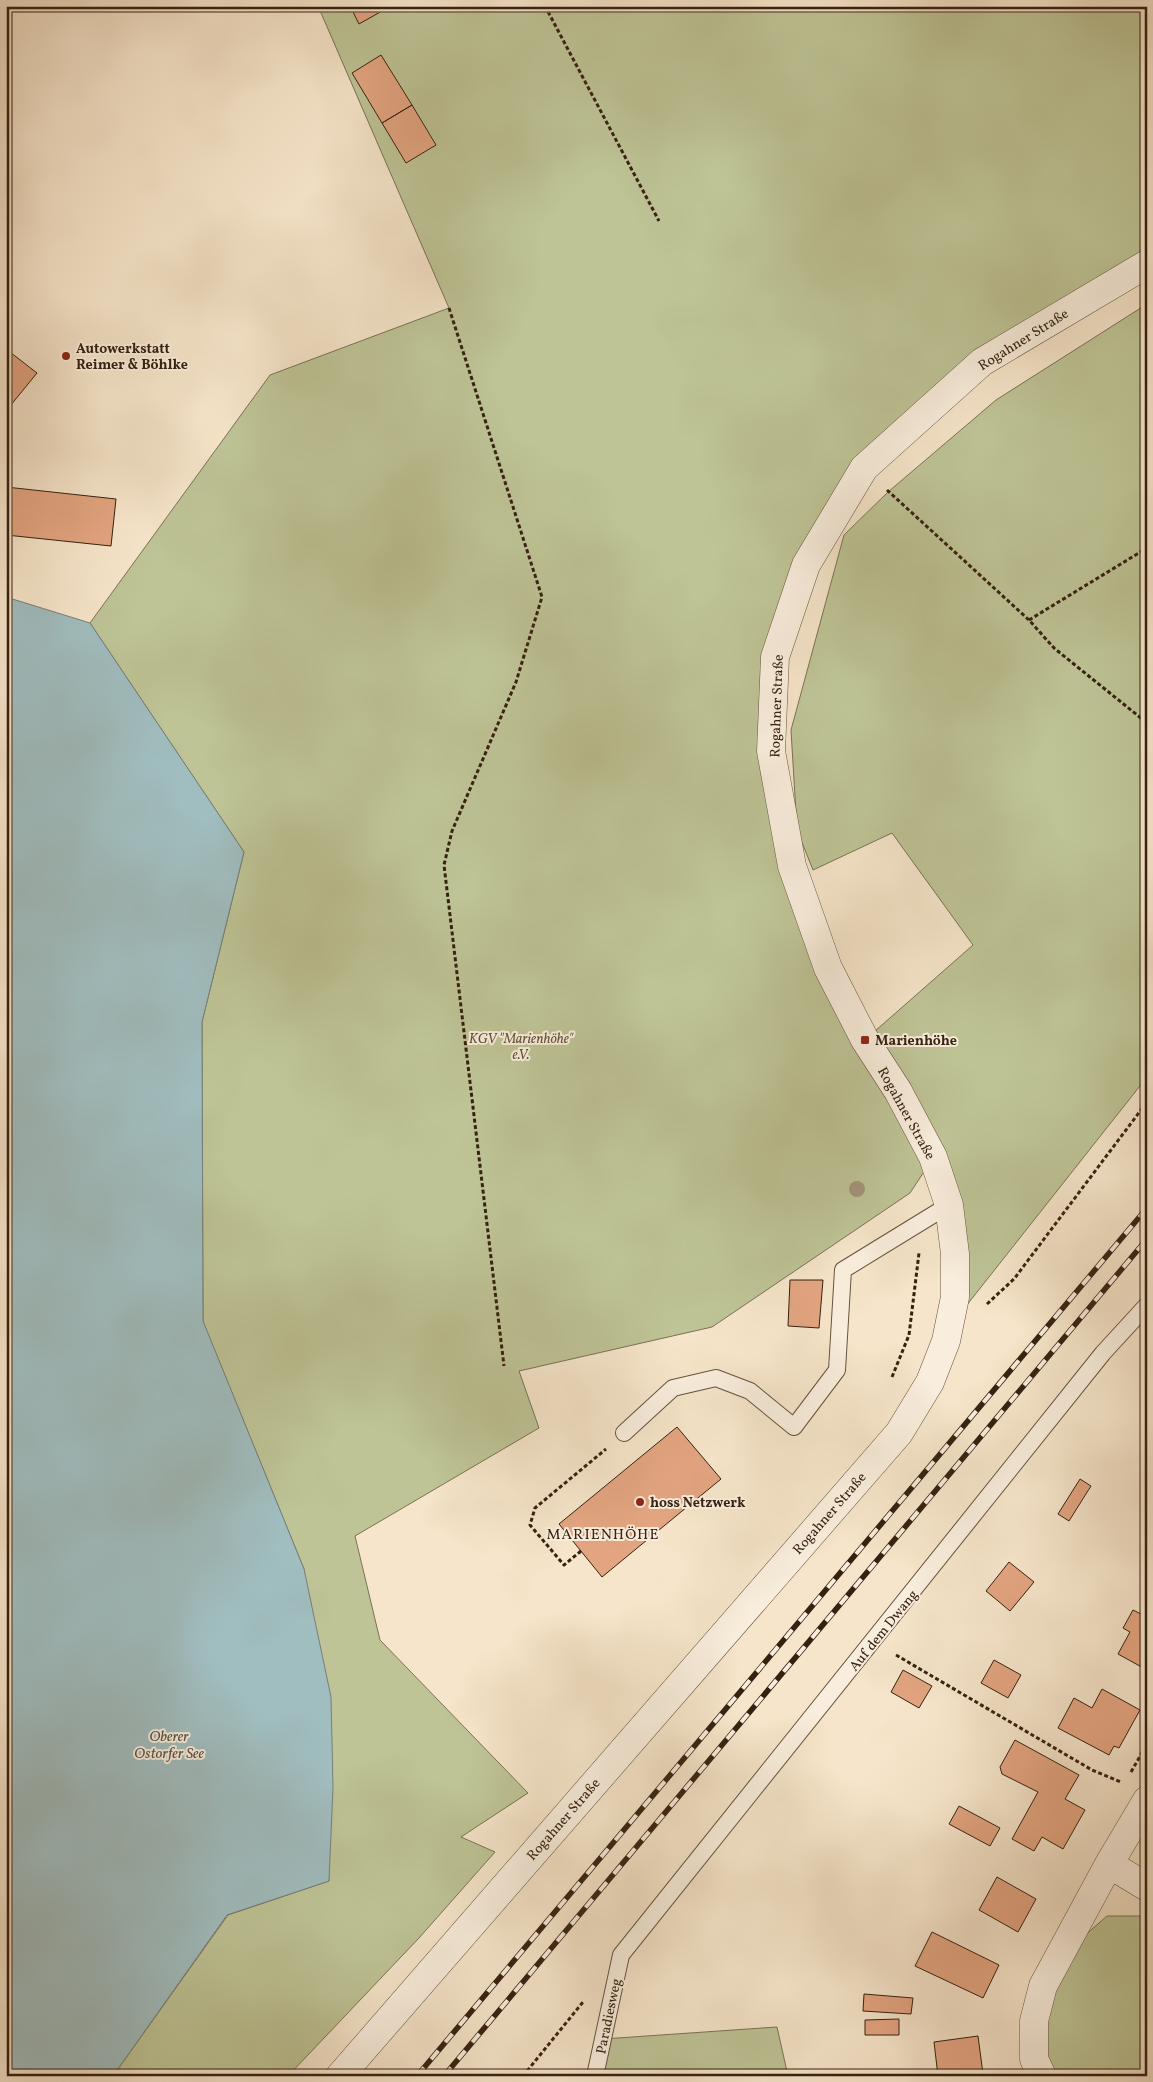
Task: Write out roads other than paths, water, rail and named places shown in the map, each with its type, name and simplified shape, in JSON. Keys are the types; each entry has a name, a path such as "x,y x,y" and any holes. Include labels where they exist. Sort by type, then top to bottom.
{"street":[{"name":"Rogahner Straße","path":"340,2076 899,1433 930,1382 946,1341 955,1297 956,1254 949,1205 933,1157 898,1091 866,1040 828,968 792,866 771,751 775,658 806,565 864,468 982,362 1147,264"},
{"path":"1042,2076 1034,2059 1034,2021 1043,1986 1109,1864 1147,1800"},
{"path":"1109,1864 1147,1886"}],"lane":[{"path":"624,1433 673,1388 716,1378 750,1391 794,1427 837,1370 843,1270 949,1205"},
{"name":"Auf dem Dwang","path":"621,1956 1103,1353 1147,1305"},
{"name":"Paradiesweg","path":"595,2076 621,1956"}],"water":[{"name":"Oberer Ostorfer See","path":"6,597 90,623 244,852 202,1022 203,1321 304,1569 331,1697 333,1787 329,1881 227,1915 113,2076 6,2076"}],"railway":[{"path":"417,2076 1147,1208"},
{"path":"444,2076 1147,1239"}],"place":[{"name":"Autowerkstatt Reimer & Böhlke","path":"66,356"},
{"name":"Marienhöhe","path":"865,1040"},
{"name":"hoss Netzwerk","path":"640,1502"}],"district":[{"name":"MARIENHÖHE","path":"603,1534"}],"park label":[{"name":"KGV \"Marienhöhe\" e.V.","path":"521,1046"}]}
